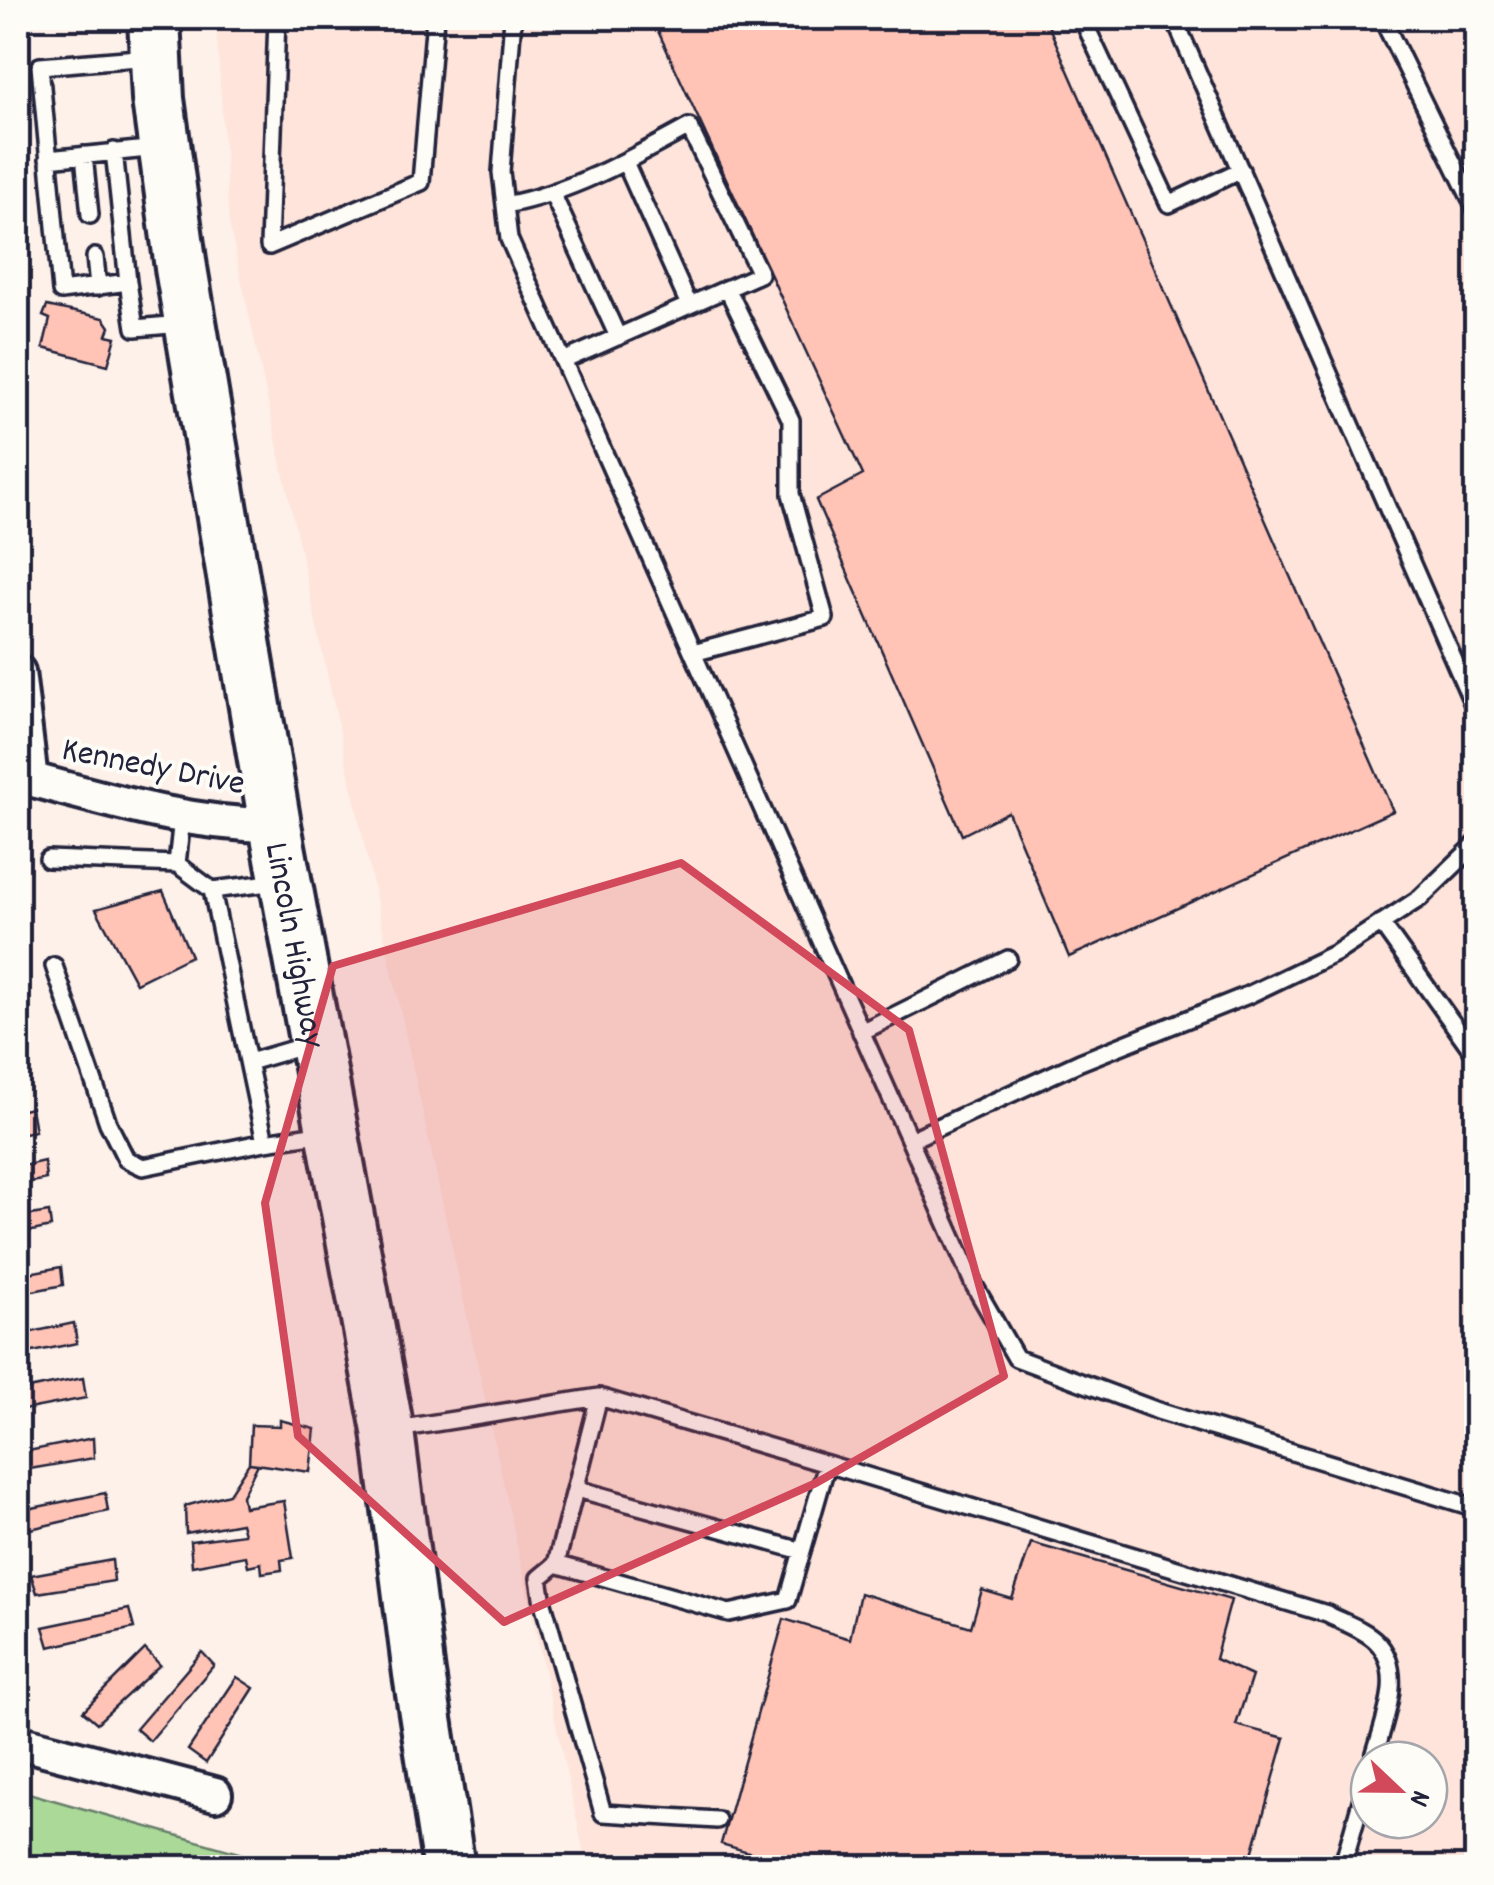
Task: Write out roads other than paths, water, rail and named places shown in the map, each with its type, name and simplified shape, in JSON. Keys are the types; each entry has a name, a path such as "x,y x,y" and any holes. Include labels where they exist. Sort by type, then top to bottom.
{"main road":[{"name":"Lincoln Highway","path":"155,37 164,147 190,324 275,824 388,1431 449,1868"}],"street":[{"path":"18,672 24,778"},
{"name":"Kennedy Drive","path":"24,778 182,818 235,825 275,824"},
{"path":"18,1742 215,1794"}],"lane":[{"path":"277,18 269,246 421,182 435,18"},
{"path":"513,18 501,172 509,239 974,1285 1016,1358 1158,1411 1476,1508"},
{"path":"1082,18 1169,204 1241,170"},
{"path":"1174,18 1476,711"},
{"path":"1382,18 1476,210"},
{"path":"128,282 61,290 40,66 155,37"},
{"path":"505,205 552,193 625,162 689,127 760,274 563,361"},
{"path":"48,159 164,147"},
{"path":"114,151 135,328 190,324"},
{"path":"84,155 90,214"},
{"path":"625,162 689,305"},
{"path":"552,193 618,337"},
{"path":"95,257 98,286"},
{"path":"694,653 825,618 790,494 791,420 726,288"},
{"path":"178,864 182,818"},
{"path":"910,1140 1080,1062 1248,995 1336,953 1420,898 1476,844"},
{"path":"48,859 178,864 212,890 265,1142"},
{"path":"212,890 286,882"},
{"path":"1382,923 1476,1056"},
{"path":"862,1032 1008,959"},
{"path":"54,966 108,1123 126,1159 142,1167 332,1132"},
{"path":"249,1062 316,1042"},
{"path":"388,1431 599,1396 1327,1614 1373,1638 1389,1658 1393,1675 1378,1740"},
{"path":"599,1396 556,1564 539,1578 544,1603 603,1813 716,1820"},
{"path":"556,1564 729,1613 788,1600 828,1464"},
{"path":"577,1489 802,1551"},
{"path":"1342,1868 1350,1840"}]}
